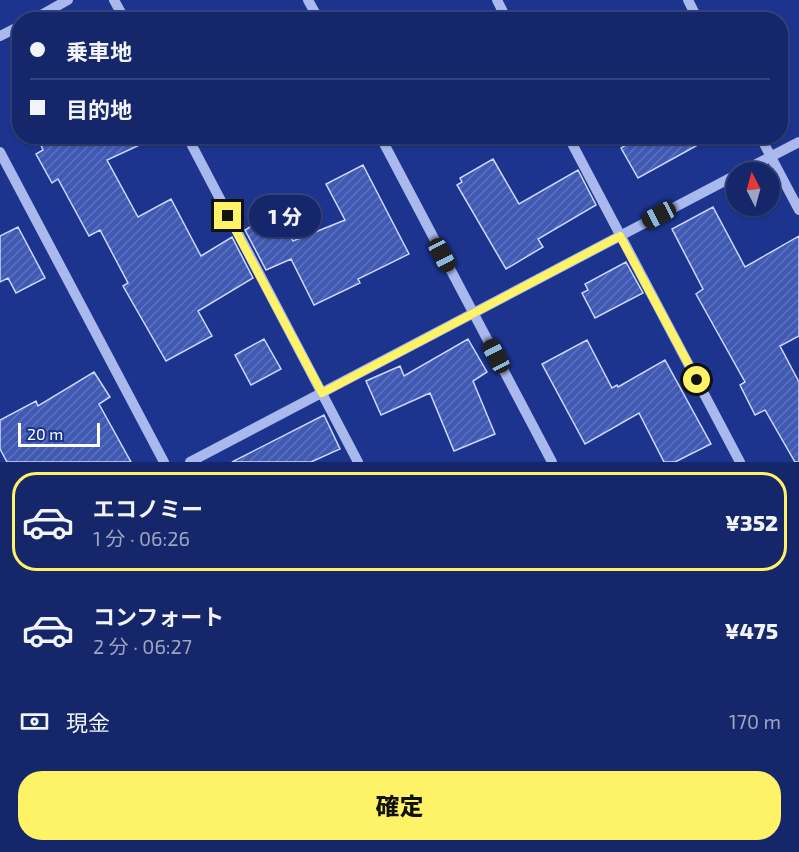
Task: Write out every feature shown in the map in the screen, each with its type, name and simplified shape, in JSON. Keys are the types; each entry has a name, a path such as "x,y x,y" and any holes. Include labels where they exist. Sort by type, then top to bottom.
{"street":[{"path":"46,12 68,0"},
{"path":"761,162 799,142"},
{"path":"191,144 358,462"},
{"path":"384,144 552,462"},
{"path":"572,144 740,462"},
{"path":"764,144 799,210"},
{"path":"0,152 164,462"},
{"path":"190,462 726,180"}],"building":[{"path":"40,144 142,144 107,160 138,217 171,199 201,256 232,237 253,278 198,311 212,336 166,361 123,286 128,283 100,230 89,236 58,179 52,183 36,154 43,150"},
{"path":"628,144 700,144 638,178 621,148"},
{"path":"493,159 519,204 578,170 596,205 538,239 543,247 506,269 457,185 462,182 460,178"},
{"path":"363,165 409,254 358,279 360,283 314,305 291,259 266,270 245,230 261,220 260,218 279,209 293,241 345,220 326,184"},
{"path":"713,207 745,267 799,236 799,336 780,346 799,382 799,462 795,462 765,410 755,415 740,385 745,382 696,294 703,289 672,229"},
{"path":"18,227 45,278 16,293 8,278 0,282 0,236"},
{"path":"626,262 643,293 595,318 582,293 588,290 585,284"},
{"path":"264,339 281,369 251,385 235,355"},
{"path":"468,339 487,372 473,381 495,434 454,451 430,393 381,415 366,381 400,366 404,376"},
{"path":"587,340 612,388 617,385 618,387 665,360 711,444 675,462 664,462 639,413 585,444 542,364"},
{"path":"94,372 110,397 99,404 131,462 7,462 0,449 0,420 36,401 38,406"},
{"path":"324,415 340,449 311,462 232,462"}],"route":[{"path":"228,216 322,393 620,236 697,380"}]}
